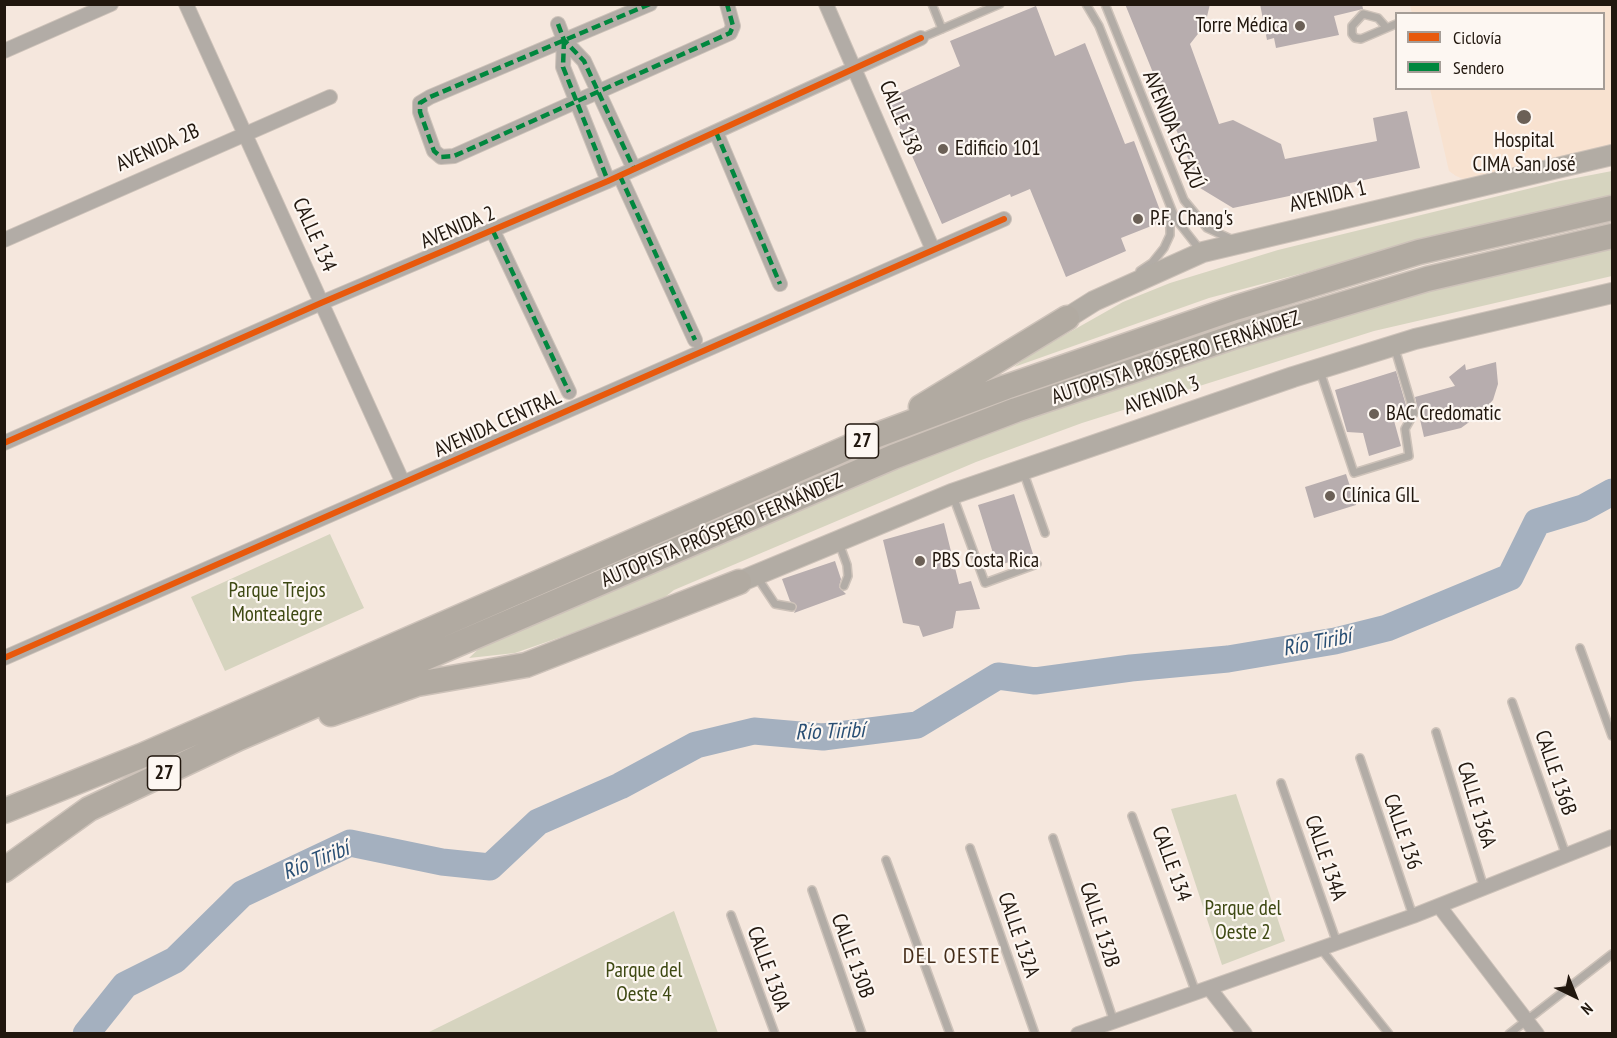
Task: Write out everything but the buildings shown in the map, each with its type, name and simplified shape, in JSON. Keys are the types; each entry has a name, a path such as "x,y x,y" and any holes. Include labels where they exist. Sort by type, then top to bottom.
{"highway":[{"name":"AUTOPISTA PRÓSPERO FERNÁNDEZ","path":"4,811 141,756 872,437 1006,387 1235,308 1419,252 1612,208"},
{"name":"AUTOPISTA PRÓSPERO FERNÁNDEZ","path":"4,870 89,809 239,738 893,457 1016,410 1239,335 1427,279 1612,236"},
{"path":"872,437 1067,318"},
{"path":"239,738 341,711 417,684 526,665 747,579"}],"street":[{"path":"4,51 111,4"},
{"name":"CALLE 134","path":"186,4 404,483"},
{"path":"650,4 429,97 420,103 420,112 434,152 441,157 454,156 729,33 734,26 727,4"},
{"name":"CALLE 138","path":"826,4 856,68 933,250"},
{"path":"558,24 564,40 563,67 575,102 694,340"},
{"name":"AVENIDA 2","path":"4,443 321,303 614,178 921,38"},
{"path":"564,40 584,61 634,169"},
{"name":"AVENIDA 2B","path":"4,240 245,132 330,97"},
{"path":"716,132 780,284"},
{"name":"AVENIDA 1","path":"1067,318 1094,301 1203,252 1612,155"},
{"name":"AVENIDA CENTRAL","path":"4,658 1004,219"},
{"path":"493,231 569,392"},
{"name":"AVENIDA 3","path":"747,579 952,494 1022,468 1319,369 1394,346 1612,293"},
{"path":"1078,1034 1097,1030 1413,916 1612,837"},
{"path":"1438,906 1537,1034"},
{"path":"1210,989 1245,1034"}],"lane":[{"path":"932,4 942,29"},
{"path":"921,38 1000,4"},
{"name":"AVENIDA ESCAZÚ","path":"1086,4 1099,26 1169,205 1183,231 1203,252"},
{"name":"AVENIDA ESCAZÚ","path":"1105,4 1185,200 1207,228 1242,242"},
{"path":"1386,27 1378,18 1363,14 1352,26 1352,34 1355,38 1361,39 1395,24"},
{"name":"AVENIDA ESCAZÚ","path":"1094,301 1152,263 1164,248 1170,235 1169,205"},
{"path":"1319,369 1354,473 1409,456 1405,429 1414,413 1394,346"},
{"path":"1022,468 1045,533"},
{"path":"952,494 985,583 1037,564"},
{"path":"839,541 847,564 848,576 844,586"},
{"path":"747,579 780,607 792,607"},
{"path":"1580,648 1612,736"},
{"name":"CALLE 136B","path":"1512,702 1566,856"},
{"name":"CALLE 136A","path":"1436,732 1484,888"},
{"name":"CALLE 136","path":"1360,758 1413,916"},
{"name":"CALLE 134A","path":"1281,783 1337,943"},
{"name":"CALLE 134","path":"1132,816 1196,993"},
{"name":"CALLE 132B","path":"1053,838 1114,1022"},
{"name":"CALLE 132A","path":"970,848 1035,1034"},
{"path":"886,860 950,1034"},
{"name":"CALLE 130B","path":"812,890 862,1034"},
{"name":"CALLE 130A","path":"731,915 775,1034"},
{"path":"1321,949 1389,1034"},
{"path":"1509,1034 1612,954"}],"shaded area":[{"name":"Hospital CIMA San José","path":"1410,5 1612,5 1612,145 1463,179 1456,176 1449,171 1430,90 1605,90 1605,12 1412,12"}],"green space":[{"path":"1612,171 1612,196 1462,231 1209,298 1014,367 1031,354 1123,302 1170,283 1278,250 1560,181"},
{"path":"1612,245 1612,276 1374,331 1082,423 976,462 674,590 656,604 515,653 469,658 488,640 967,435 1291,327"},
{"name":"Parque Trejos Montealegre","path":"330,534 364,608 225,671 191,597"},
{"name":"Parque del Oeste 2","path":"1236,794 1285,941 1222,965 1171,809"},
{"name":"Parque del Oeste 4","path":"674,911 718,1033 427,1033"}],"waterway":[{"name":"Río Tiribí","path":"86,1034 125,985 175,960 242,894 350,843 442,862 490,867 538,822 620,786 696,745 754,731 823,737 917,725 998,676 1035,681 1131,668 1228,659 1335,641 1387,628 1510,577 1537,522 1583,508 1612,492"}],"marked path":[{"path":"650,4 420,103 420,112 434,151 441,157 454,156 730,33 733,26 727,4"},
{"path":"558,24 564,40 584,61 634,169"},
{"path":"564,40 563,67 608,181"},
{"path":"716,132 780,284"},
{"path":"620,176 695,340"},
{"path":"493,231 569,392"}],"cycle path":[{"path":"4,443 321,303 608,181 921,38"},
{"path":"4,658 1004,219"}],"place":[{"name":"Torre Médica","path":"1300,26"},
{"name":"Hospital CIMA San José","path":"1524,117"},
{"name":"Edificio 101","path":"943,149"},
{"name":"P.F. Chang's","path":"1138,219"},
{"name":"BAC Credomatic","path":"1374,414"},
{"name":"Clínica GIL","path":"1330,496"},
{"name":"PBS Costa Rica","path":"920,561"}],"district":[{"name":"DEL OESTE","path":"952,957"}]}
